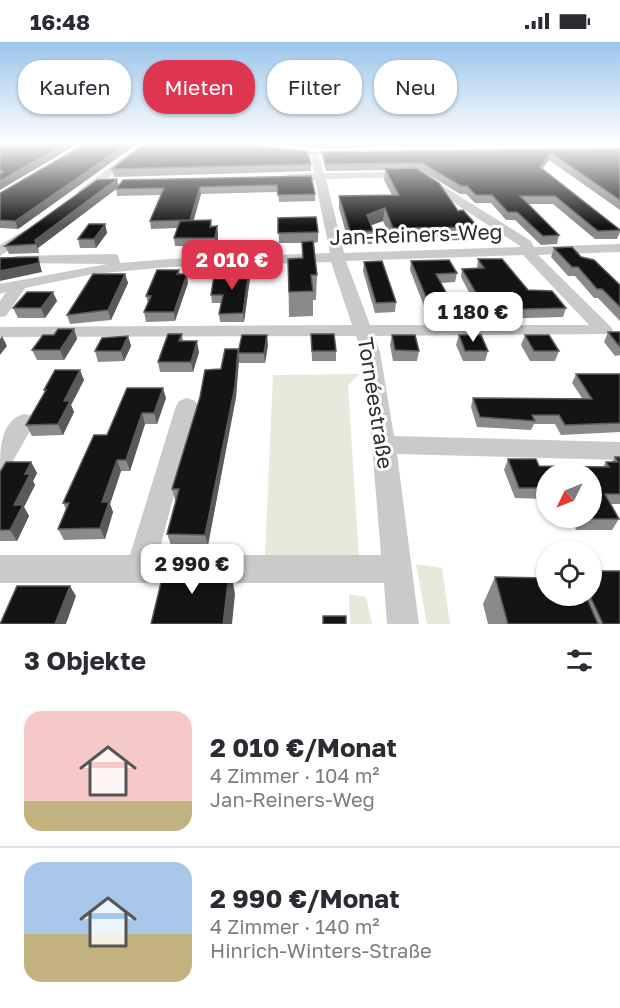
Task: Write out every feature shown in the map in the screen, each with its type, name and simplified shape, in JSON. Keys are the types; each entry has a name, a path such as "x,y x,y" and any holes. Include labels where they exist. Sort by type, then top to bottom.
{"street":[{"path":"68,203 111,171"},
{"name":"Tornéestraße","path":"317,171 327,203 337,258 365,332 376,380 403,624"},
{"path":"0,332 604,330 532,259 526,244 417,174 275,178"},
{"path":"97,182 118,182"},
{"path":"0,252 39,224"},
{"name":"Jan-Reiners-Weg","path":"0,289 114,268 170,263 620,248"},
{"path":"0,261 99,257 113,258 114,268"},
{"path":"0,312 20,285"},
{"path":"140,569 187,406"},
{"path":"0,461 24,422"},
{"path":"384,445 620,452"},
{"path":"2,572 140,569 396,569"}],"shaded area":[{"path":"360,374 348,385 359,557 265,556 273,375"},
{"path":"416,564 442,568 450,624 427,624"},
{"path":"349,594 366,597 372,624 350,624"}],"building":[{"path":"4,171 17,171 0,181 0,173"},
{"path":"38,171 87,171 15,221 0,220 0,193"},
{"path":"386,171 421,171 439,183 458,211 463,210 478,227 393,228 385,208 367,215 373,231 350,231 339,196 399,195"},
{"path":"436,171 545,171 620,230 598,231 555,196 520,196 559,235 543,236 517,212 508,212 492,195 476,195 467,186 461,186"},
{"path":"578,171 620,171 620,200"},
{"path":"311,176 315,194 278,195 277,185 200,187 190,220 150,221 164,188 116,189 123,180"},
{"path":"117,179 35,240 36,244 5,246 97,180"},
{"path":"316,217 318,232 278,233 278,218"},
{"path":"211,220 210,227 217,226 215,238 174,238 180,221"},
{"path":"89,224 105,224 94,239 78,239"},
{"path":"313,241 317,275 311,275 313,291 289,292 288,259 303,258 302,242"},
{"path":"572,247 581,257 594,260 620,285 620,307 602,289 597,289 578,267 572,267 554,248"},
{"path":"38,257 39,263 0,271 0,258"},
{"path":"478,259 502,259 528,290 552,291 566,308 486,310 462,269 484,268"},
{"path":"449,260 457,273 436,274 455,309 431,309 411,261"},
{"path":"382,261 396,302 376,303 364,262"},
{"path":"157,270 179,270 177,274 187,274 174,312 144,312 151,296 146,296"},
{"path":"227,270 249,270 243,313 219,314 223,295 211,295 214,276 225,276"},
{"path":"93,274 125,274 108,310 67,315"},
{"path":"27,292 53,292 41,308 13,308"},
{"path":"58,329 74,329 60,350 32,350 43,335 54,335"},
{"path":"608,332 620,332 620,346 619,346"},
{"path":"168,334 182,334 179,341 197,341 191,362 158,362"},
{"path":"311,334 334,334 336,351 312,351"},
{"path":"242,335 267,335 264,353 238,353"},
{"path":"392,335 415,335 419,351 395,350"},
{"path":"459,335 481,335 488,351 465,351"},
{"path":"525,335 549,335 559,351 534,351"},
{"path":"128,336 121,351 95,351 102,338"},
{"path":"225,349 238,349 235,386 205,535 167,534 179,489 172,489 200,397 205,370 221,369"},
{"path":"55,370 80,370 64,401 70,401 58,424 26,425 46,390 44,390"},
{"path":"576,374 620,374 620,423 565,425 559,415 532,415 535,421 480,417 473,398 592,399"},
{"path":"127,388 163,388 154,413 142,413 126,460 117,460 102,502 109,502 100,528 58,529 69,503 63,503 94,435 107,435"},
{"path":"615,457 620,457 620,494 605,494 619,519 602,519 602,467 609,467 606,462 618,462"},
{"path":"508,459 536,459 536,488 519,488"},
{"path":"6,462 31,462 25,474 30,474 14,505 23,505 10,530 0,530 0,472"},
{"path":"165,566 230,566 223,624 151,624"},
{"path":"602,571 620,571 620,624 603,624 595,606 602,606"},
{"path":"495,577 536,578 536,606 590,606 598,624 508,624"},
{"path":"17,586 70,586 55,624 0,624"},
{"path":"323,616 346,616 346,624 323,624"}]}
